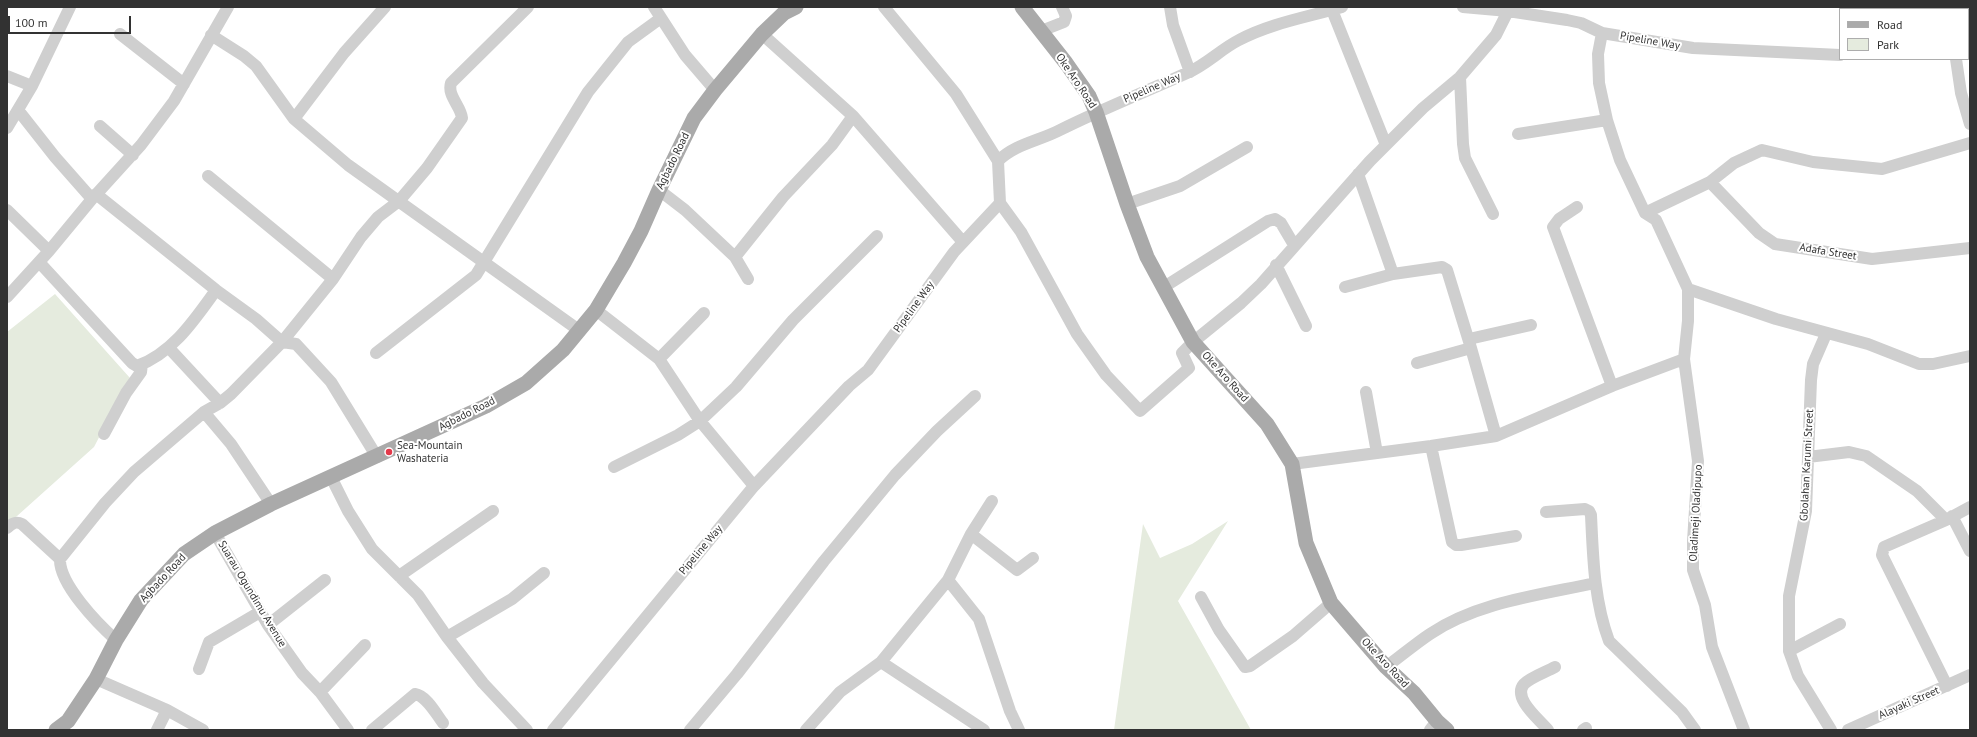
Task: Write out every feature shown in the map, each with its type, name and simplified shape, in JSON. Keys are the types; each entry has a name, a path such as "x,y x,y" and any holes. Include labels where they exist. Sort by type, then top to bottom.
{"main road":[{"name":"Agbado Road","path":"56,730 68,721 96,679 116,640 141,600 184,554 215,533 271,504 486,406 526,383 564,350 596,310 641,231 694,118 715,90 762,34 784,13 796,7"},
{"name":"Oke Aro Road","path":"1022,7 1089,96 1096,112 1126,204 1147,256 1193,342 1267,424 1292,464 1306,543 1331,603 1386,667 1414,693 1438,727"}],"street":[{"path":"7,128 32,86 70,7"},
{"path":"7,297 49,251 94,197 133,155 174,101 228,7"},
{"path":"294,119 344,53 385,7"},
{"path":"116,640 98,624 80,603 60,568 60,559 105,503 134,472 204,412 220,403 282,342 333,279 361,237 378,217 399,201 427,168 462,118 462,112 451,90 452,83 528,7"},
{"path":"654,7 685,55 715,90"},
{"path":"884,7 956,94 998,161 1000,203 1021,232 1077,334 1106,375 1140,411 1189,368 1182,353 1193,342 1241,303 1386,145 1423,108 1460,77 1496,35 1508,11"},
{"path":"1041,31 1064,22 1066,16 1062,7"},
{"path":"1170,7 1174,25 1190,72"},
{"name":"Pipeline Way","path":"1463,7 1508,11 1531,11 1581,23 1602,33 1693,48 1839,55"},
{"path":"1337,8 1386,145"},
{"name":"Pipeline Way","path":"998,161 1013,148 1056,132 1096,112 1190,72 1238,40 1286,21 1337,8"},
{"path":"376,353 476,275 588,92 628,42 661,18"},
{"path":"1602,33 1598,68 1607,120 1620,160 1645,213 1656,220 1688,289 1776,319 1826,334 1868,344 1919,364 1933,364 1970,356"},
{"path":"120,34 184,84"},
{"path":"762,34 853,116 963,242"},
{"path":"211,35 244,56 256,66 294,119 348,165 580,331"},
{"path":"1956,60 1961,93 1970,124"},
{"path":"7,76 32,86"},
{"path":"1460,77 1465,158 1493,214"},
{"path":"18,110 55,157 94,197 256,319 282,342 289,341 296,344 331,382 377,457"},
{"path":"735,256 783,197 832,145 853,116"},
{"path":"1518,134 1607,120"},
{"path":"100,126 133,155"},
{"path":"1645,213 1710,182 1734,163 1762,150 1813,162 1882,169 1970,143"},
{"path":"1126,204 1180,186 1247,147"},
{"path":"1358,174 1393,274"},
{"path":"208,176 333,279"},
{"name":"Adafa Street","path":"1710,182 1754,228 1768,240 1776,244 1872,259 1970,248"},
{"path":"659,190 685,210 735,256 748,279"},
{"name":"Pipeline Way","path":"553,730 754,486 849,386 868,370 963,242 1000,203"},
{"path":"1577,206 1559,219 1553,227 1612,386"},
{"path":"7,210 49,251"},
{"path":"1164,287 1268,221 1275,219 1281,223 1294,245"},
{"path":"614,467 700,421 736,387 793,320 877,236"},
{"path":"39,262 132,364 137,366 169,348 194,320 216,290"},
{"path":"1276,265 1306,326"},
{"path":"1344,287 1393,274 1442,267 1447,270 1470,343 1496,436"},
{"name":"Oladimeji Oladipupo","path":"1688,289 1688,321 1684,359 1698,461 1693,541 1693,570 1705,605 1712,646 1744,730"},
{"path":"596,310 659,359 700,421 754,486"},
{"path":"659,359 704,313"},
{"path":"1417,363 1470,343 1531,324"},
{"name":"Gbolahan Karumi Street","path":"1826,334 1814,364 1811,380 1805,521 1789,596 1789,651 1798,676 1831,730"},
{"path":"169,348 220,403"},
{"path":"1292,464 1496,436 1612,386 1684,359"},
{"path":"104,434 126,393 141,372 142,364"},
{"path":"1366,392 1377,453"},
{"path":"690,730 737,674 824,561 895,475 937,431 975,396"},
{"path":"204,412 231,444 271,504"},
{"path":"1431,446 1452,542 1456,545 1461,545 1516,536"},
{"path":"1808,457 1849,452 1866,456 1917,491 1949,518 1970,551"},
{"path":"331,476 348,511 372,549 418,595 483,683 527,730"},
{"path":"811,728 840,692 881,662 948,580 971,534 992,501"},
{"path":"1947,686 1882,555 1882,550 1884,547 1970,507"},
{"path":"1546,512 1585,509 1589,511 1591,515 1595,583 1605,631 1609,641 1682,712 1695,730"},
{"path":"399,576 493,511"},
{"path":"7,528 12,523 18,522 22,524 60,559"},
{"name":"Suarau Ogundimu Avenue","path":"215,533 268,625 302,673 320,692 348,730"},
{"path":"971,534 1017,570 1033,558"},
{"path":"447,636 512,599 544,573"},
{"path":"268,625 325,580"},
{"path":"948,580 979,619 1010,710 1019,730"},
{"path":"1386,667 1430,633 1467,616 1492,606 1595,583"},
{"path":"1201,597 1219,630 1246,667 1250,666 1293,636 1331,603"},
{"path":"199,669 209,642 260,612"},
{"path":"1789,651 1840,624"},
{"path":"320,692 365,645"},
{"path":"881,662 984,730"},
{"path":"1548,730 1521,699 1520,690 1525,683 1555,667"},
{"name":"Alayaki Street","path":"1848,730 1970,675"},
{"path":"96,679 167,710 203,730"},
{"path":"372,730 415,694 421,695 425,699 443,723"},
{"path":"157,730 167,710"}],"green space":[{"path":"55,294 130,378 94,447 7,525 7,332"},
{"path":"1228,521 1178,601 1251,730 1114,730 1143,524 1160,558 1192,544"}],"place":[{"name":"Sea-Mountain Washateria","path":"389,452"}]}
